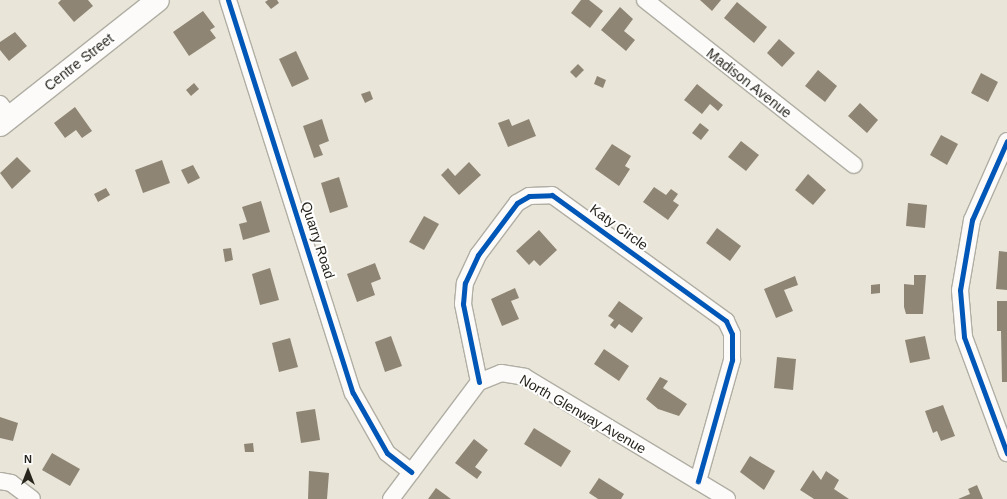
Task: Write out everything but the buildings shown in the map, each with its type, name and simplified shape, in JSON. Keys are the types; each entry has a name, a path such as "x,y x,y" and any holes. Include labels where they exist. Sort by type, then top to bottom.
{"main road":[{"name":"Centre Street","path":"3,116 158,0"}],"street":[{"name":"Quarry Road","path":"228,0 353,393 387,454 411,472"},
{"name":"Madison Avenue","path":"645,0 854,165"},
{"path":"1007,141 972,220 962,269 960,313 964,337 1007,453"},
{"name":"Katy Circle","path":"479,382 465,320 465,282 478,255 517,203 529,196 552,195 726,322 732,334 732,360 698,482"},
{"name":"North Glenway Avenue","path":"479,382 501,373 525,377 726,499"},
{"path":"391,499 479,382"},
{"path":"0,481 11,483 32,499"}],"cycle path":[{"path":"228,0 353,393 387,453 411,472"},
{"path":"1007,141 972,220 960,290 964,337 1007,453"},
{"path":"479,382 463,304 465,283 478,255 517,203 529,196 552,195 726,321 732,334 732,360 698,481"}]}
